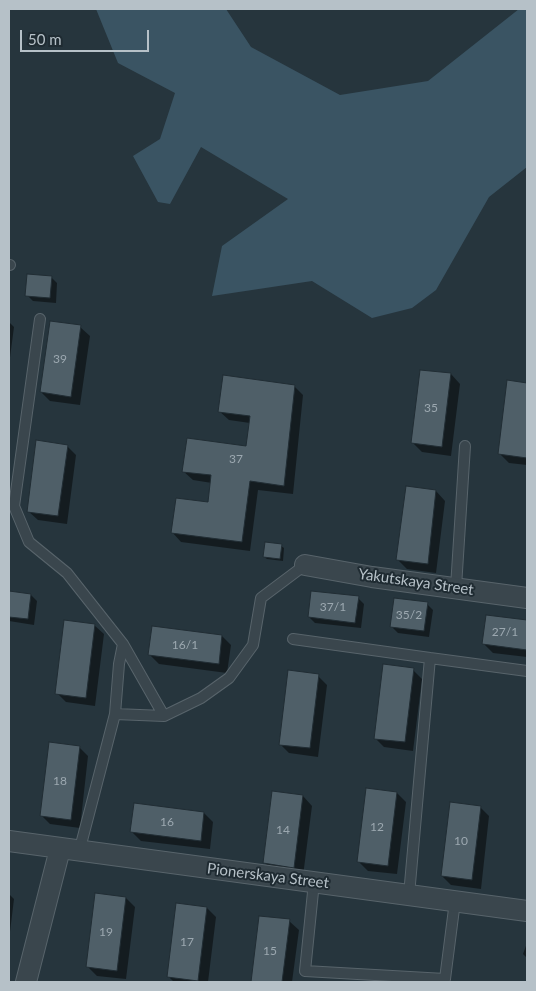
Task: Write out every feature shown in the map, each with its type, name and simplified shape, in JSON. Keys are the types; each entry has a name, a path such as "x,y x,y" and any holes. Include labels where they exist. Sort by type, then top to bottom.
{"street":[{"name":"Yakutskaya Street","path":"305,565 372,577 527,598"},
{"name":"Pionerskaya Street","path":"9,841 69,851 409,894 527,912"},
{"path":"26,982 69,851"}],"lane":[{"path":"40,320 14,506 28,542 67,573 123,644 164,716"},
{"path":"456,587 465,446"},
{"path":"115,714 164,716 202,698 229,678 253,645 261,598 305,565"},
{"path":"293,639 527,671"},
{"path":"69,851 115,714 119,664 123,644"},
{"path":"409,894 430,658"},
{"path":"314,882 305,971 445,979 456,901"}],"water":[{"path":"96,9 226,9 251,47 340,95 428,81 519,9 527,9 527,167 489,197 436,290 412,308 372,318 312,281 212,296 222,246 288,199 201,147 170,204 158,202 133,156 160,139 175,93 118,63"}],"building":[{"path":"27,274 52,276 50,298 25,296"},
{"path":"50,321 81,325 71,397 40,392"},
{"path":"420,370 451,373 442,447 411,443"},
{"path":"223,375 295,385 284,486 250,481 242,542 171,533 176,498 208,502 211,475 182,472 187,438 246,446 250,416 218,412"},
{"path":"507,380 527,383 527,458 498,454"},
{"path":"36,440 68,445 58,516 27,512"},
{"path":"406,486 436,490 428,564 396,560"},
{"path":"265,542 282,544 280,559 263,557"},
{"path":"9,591 31,594 28,619 9,617"},
{"path":"311,591 359,596 355,623 308,617"},
{"path":"394,598 428,602 424,631 390,627"},
{"path":"486,615 527,620 527,650 482,644"},
{"path":"64,620 95,624 86,698 55,694"},
{"path":"152,626 222,635 219,664 148,655"},
{"path":"383,664 414,668 405,742 374,739"},
{"path":"288,670 319,674 310,748 279,745"},
{"path":"49,742 80,746 71,820 40,816"},
{"path":"366,788 397,792 388,866 357,862"},
{"path":"272,791 303,795 294,868 263,863"},
{"path":"450,802 481,806 472,880 441,876"},
{"path":"134,803 204,812 201,841 130,832"},
{"path":"95,893 126,897 117,971 86,967"},
{"path":"176,903 207,907 198,981 167,977"},
{"path":"259,916 290,919 282,982 251,982"}]}
